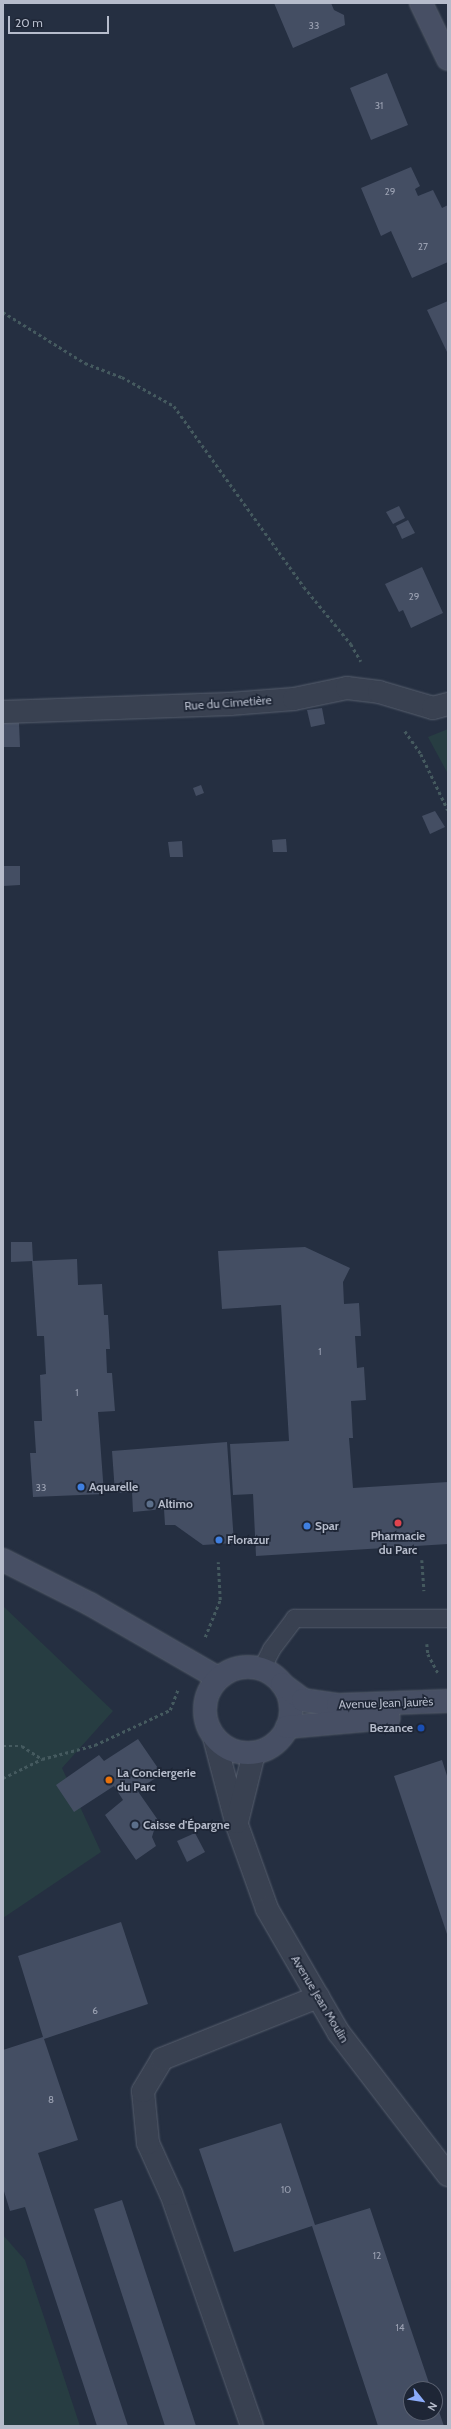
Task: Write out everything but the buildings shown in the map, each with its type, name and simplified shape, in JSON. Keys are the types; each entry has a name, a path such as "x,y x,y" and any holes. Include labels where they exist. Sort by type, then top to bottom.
{"main road":[{"path":"421,3 448,59"},
{"path":"6,1562 90,1604 218,1678"},
{"path":"239,1668 261,1669 282,1684 290,1705 287,1727 268,1748 254,1753 232,1750 214,1737 208,1728 205,1703 210,1690 218,1678 239,1668"},
{"name":"Avenue Jean Jaurès","path":"282,1684 303,1700 338,1705 448,1701"},
{"name":"Avenue Jean Jaurès","path":"287,1727 448,1711"}],"street":[{"name":"Rue du Cimetière","path":"3,712 230,704 294,699 347,688 379,692 432,708 448,704"},
{"name":"Avenue Jean Moulin","path":"214,1737 237,1825 267,1909 339,2033 448,2175"},
{"path":"237,1825 254,1753"},
{"path":"252,2426 170,2194 148,2143 143,2091 162,2059 318,1997"}],"lane":[{"path":"261,1669 271,1649 294,1618 448,1618"}],"path":[{"path":"3,312 85,363 122,377 174,406 304,587 351,644 379,692"},
{"path":"404,729 421,754 448,810"},
{"path":"3,1778 42,1759 95,1745 170,1710"},
{"path":"3,1746 22,1746 42,1759"}],"green space":[{"path":"448,729 448,774 428,737"},
{"path":"3,1606 113,1711 62,1768 101,1852 3,1918"},
{"path":"3,2235 25,2260 80,2426 3,2426"}],"place":[{"name":"Aquarelle","path":"81,1487"},
{"name":"Altimo","path":"150,1504"},
{"name":"Pharmacie du Parc","path":"398,1523"},
{"name":"Spar","path":"307,1526"},
{"name":"Florazur","path":"219,1540"},
{"name":"Bezance","path":"421,1728"},
{"name":"La Conciergerie du Parc","path":"109,1780"},
{"name":"Caisse d'Épargne","path":"135,1825"}]}
